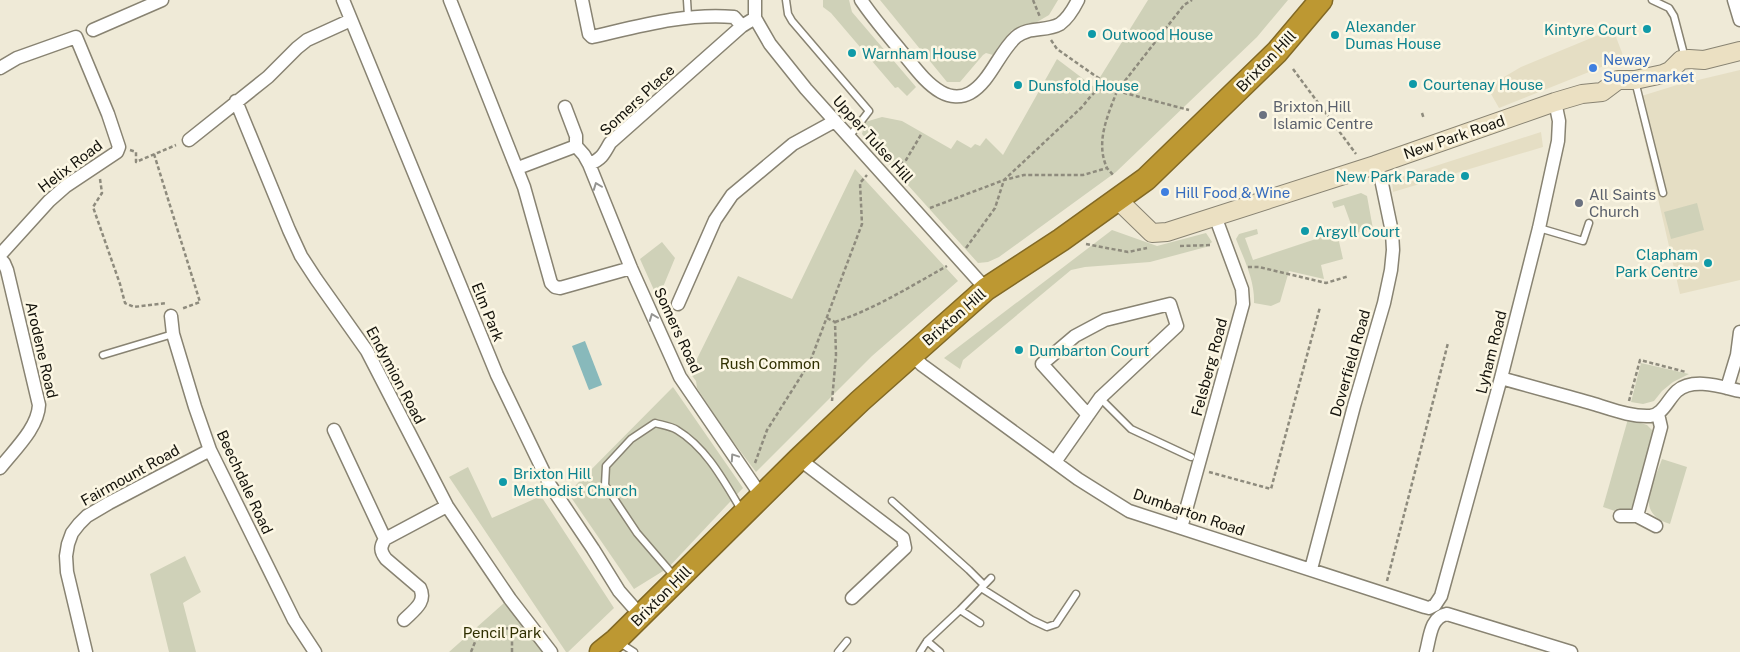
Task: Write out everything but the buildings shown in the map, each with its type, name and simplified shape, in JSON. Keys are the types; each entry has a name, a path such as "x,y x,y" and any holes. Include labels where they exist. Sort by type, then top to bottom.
{"highway":[{"name":"Brixton Hill","path":"617,648 641,616 799,459 986,289 1061,240 1146,178 1277,52 1321,0"}],"street":[{"path":"93,30 162,0"},
{"name":"Elm Park","path":"343,0 497,375 550,485 594,549 619,591 641,616"},
{"path":"450,0 518,168 551,283 555,287 560,288 631,268"},
{"path":"582,0 589,34 592,37 648,23 688,16 734,17 742,26"},
{"name":"Upper Tulse Hill","path":"754,0 755,18 770,44 806,89 986,289"},
{"path":"861,0 918,72 932,86 951,96 961,97 971,93 980,86 1011,42 1022,33 1060,24 1078,0"},
{"path":"1734,0 1740,20"},
{"name":"Somers Place","path":"565,107 576,136 576,146 589,164 597,161 604,156 610,144 742,26 755,18"},
{"path":"189,140 268,77 296,48 307,40 351,20"},
{"name":"Helix Road","path":"0,68 17,58 76,36 120,147 117,152 66,186 49,201 0,255"},
{"path":"1685,59 1704,60 1740,51"},
{"name":"New Park Road","path":"1118,200 1152,233 1167,232 1555,102 1582,94 1602,92 1618,80 1635,80 1663,74 1685,59"},
{"name":"Endymion Road","path":"236,101 289,230 302,256 367,351 447,506 510,599 551,652"},
{"name":"Lyham Road","path":"1426,652 1501,378 1539,228 1558,141 1559,127 1555,102"},
{"path":"678,304 715,220 732,195 793,144 835,121"},
{"path":"518,168 576,146"},
{"name":"Doverfield Road","path":"1311,569 1354,406 1384,303 1391,270 1392,232 1382,179 1374,163"},
{"name":"Somers Road","path":"589,164 631,268 680,377 762,497"},
{"name":"Felsberg Road","path":"1181,528 1243,304 1242,289 1215,216"},
{"name":"Arodene Road","path":"0,259 7,270 39,405 39,415 0,468"},
{"path":"1055,462 1100,398 1177,326 1170,304 1106,320 1075,336 1042,364 1088,415"},
{"name":"Beechdale Road","path":"176,313 173,334 194,407 210,450 294,620 315,652"},
{"path":"1727,388 1737,355 1740,332"},
{"name":"Dumbarton Road","path":"912,355 936,375 1055,462 1129,510 1384,594 1571,652"},
{"path":"1501,378 1638,415 1658,414 1678,390 1689,385 1705,384 1740,392"},
{"path":"1638,516 1661,427 1658,414"},
{"path":"334,430 385,539"},
{"name":"Fairmount Road","path":"86,652 67,572 66,556 72,533 88,516 109,503 210,450"},
{"path":"799,459 903,538 905,548 852,598"},
{"path":"404,620 422,601 424,594 382,553 381,546 385,539 447,506"},
{"path":"1620,516 1638,516 1656,526"}],"lane":[{"path":"687,0 688,16"},
{"path":"786,0 788,14 792,21 868,111 849,137"},
{"path":"1652,0 1669,8 1674,16 1685,59"},
{"path":"1635,80 1663,193"},
{"path":"1539,228 1584,241 1589,223"},
{"path":"104,355 173,334"},
{"path":"1100,398 1131,429 1191,457"},
{"path":"677,579 637,533 605,485 606,466 631,439 655,423 676,429 697,444 743,514"},
{"path":"892,501 969,570 983,587 1032,620 1047,626 1056,624 1076,594"},
{"path":"920,652 927,641 991,578"},
{"path":"960,610 980,623"},
{"path":"838,652 846,641"},
{"path":"927,641 940,652"}],"path":[{"path":"1034,0 1044,28 1057,49 1116,91"},
{"path":"1114,176 1102,158 1102,132 1116,91 1184,5 1192,0"},
{"path":"1293,68 1358,158"},
{"path":"964,251 995,208 1004,180 1082,107 1093,93 1102,88 1189,110"},
{"path":"1422,113 1424,119"},
{"path":"891,169 906,160 922,133"},
{"path":"136,162 189,140"},
{"path":"98,166 102,193 93,207 125,303 134,307 168,303 176,313 200,302 154,154"},
{"path":"927,210 1004,180 1024,175 1083,175 1107,168"},
{"path":"753,471 767,430 810,362 862,224 860,183 868,174"},
{"path":"826,318 835,322 852,316 949,266"},
{"path":"1244,267 1259,267 1326,283 1350,276"},
{"path":"1198,469 1271,490 1320,307"},
{"path":"832,401 836,355 835,322"},
{"path":"1384,594 1448,343"},
{"path":"1627,405 1640,360 1693,374"},
{"path":"471,652 477,637 497,629 512,628 524,634"},
{"path":"512,628 512,652"}],"shaded area":[{"path":"1613,29 1624,58 1499,108 1487,87 1521,67"},
{"path":"1740,70 1740,280 1680,294 1635,98 1677,85"},
{"path":"1541,132 1543,147 1393,192 1392,180"}],"green space":[{"path":"823,0 849,0 852,12 916,87 907,96 898,87 895,88 831,13 823,7"},
{"path":"880,0 1058,0 1049,15 1037,22 1012,30 993,55 986,53 983,55 960,82 947,82"},
{"path":"1148,0 1288,0 1257,37 1116,172 999,257 988,262 978,263 862,134 865,122 882,117 902,121 951,149 957,140 971,148 975,144 980,146 986,138 1003,155 1057,59 1094,87"},
{"name":"Rush Common","path":"855,169 958,281 872,356 756,472 725,431 697,388 696,381 690,373 738,276 792,299"},
{"path":"1361,193 1367,196 1373,229 1338,237 1343,259 1321,265 1324,279 1289,271 1280,302 1271,306 1254,303 1251,278 1236,239 1239,234 1257,229 1258,234 1245,238 1253,260 1352,227 1344,205 1334,208 1332,202"},
{"path":"1697,203 1704,230 1671,239 1664,212"},
{"path":"1112,230 1157,246 1206,233 1212,242 1206,247 1150,262 1085,267 1071,270 963,360 960,369 944,358"},
{"path":"662,242 675,258 658,299 640,259"},
{"path":"1641,363 1689,374 1673,382 1654,401 1643,404 1631,402"},
{"path":"673,387 743,488 668,568 634,589 568,493"},
{"path":"1628,419 1647,425 1654,432 1635,504 1628,511 1615,511 1603,507"},
{"path":"1662,459 1687,467 1670,524 1652,513 1649,505 1651,488"},
{"path":"468,467 492,518 541,496 614,608 568,652 566,652 449,477"},
{"path":"185,556 201,592 183,603 196,652 169,652 150,574"},
{"name":"Pencil Park","path":"504,603 544,652 449,652"}],"water":[{"path":"585,341 602,385 589,390 572,346"}],"place":[{"name":"Kintyre Court","path":"1647,29"},
{"name":"Outwood House","path":"1092,34"},
{"name":"Alexander Dumas House","path":"1335,35"},
{"name":"Warnham House","path":"852,53"},
{"name":"Neway Supermarket","path":"1593,68"},
{"name":"Courtenay House","path":"1413,84"},
{"name":"Dunsfold House","path":"1018,85"},
{"name":"Brixton Hill Islamic Centre","path":"1263,115"},
{"name":"New Park Parade","path":"1465,176"},
{"name":"Hill Food & Wine","path":"1165,192"},
{"name":"All Saints Church","path":"1579,203"},
{"name":"Argyll Court","path":"1305,231"},
{"name":"Clapham Park Centre","path":"1708,263"},
{"name":"Dumbarton Court","path":"1019,350"},
{"name":"Brixton Hill Methodist Church","path":"503,482"}]}
